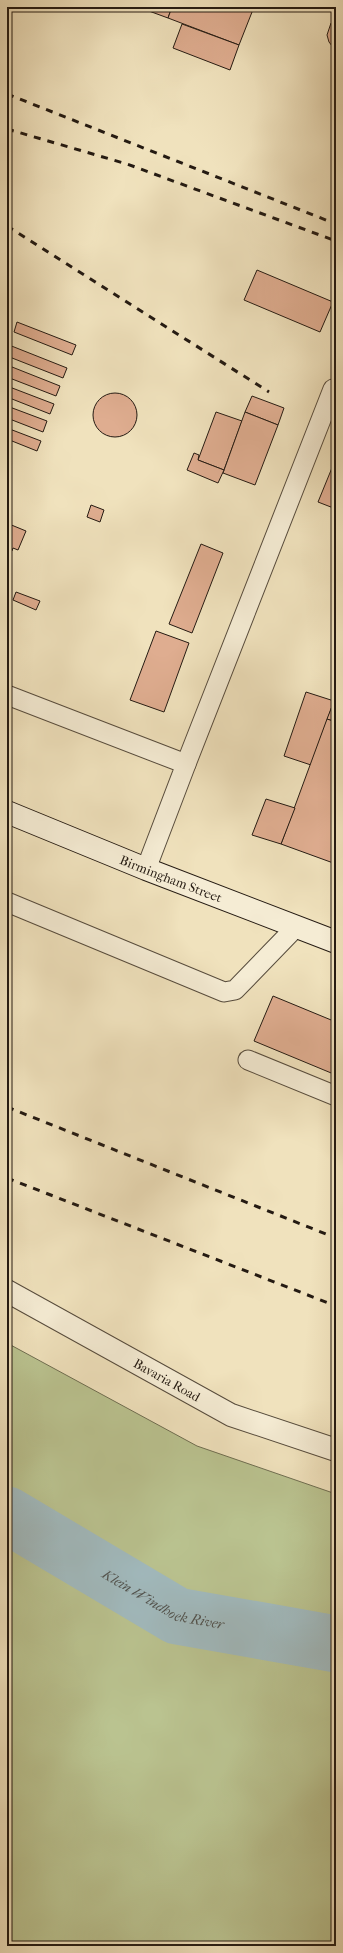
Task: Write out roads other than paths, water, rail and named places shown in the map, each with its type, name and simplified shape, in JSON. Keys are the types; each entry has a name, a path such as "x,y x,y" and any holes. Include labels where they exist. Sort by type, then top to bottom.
{"street":[{"name":"Birmingham Street","path":"7,812 146,869 336,942"},
{"name":"Bavaria Road","path":"7,1291 231,1415 336,1450"}],"lane":[{"path":"146,869 333,389"},
{"path":"7,695 186,764"},
{"path":"7,902 224,992 235,990 296,927"},
{"path":"248,1060 336,1096"}],"waterway":[{"name":"Klein Windhoek River","path":"7,1515 177,1616 336,1644"}],"railway":[{"path":"7,94 336,224"},
{"path":"7,129 127,164 336,241"},
{"path":"7,226 269,392"},
{"path":"7,1107 336,1238"},
{"path":"7,1178 336,1306"}]}
